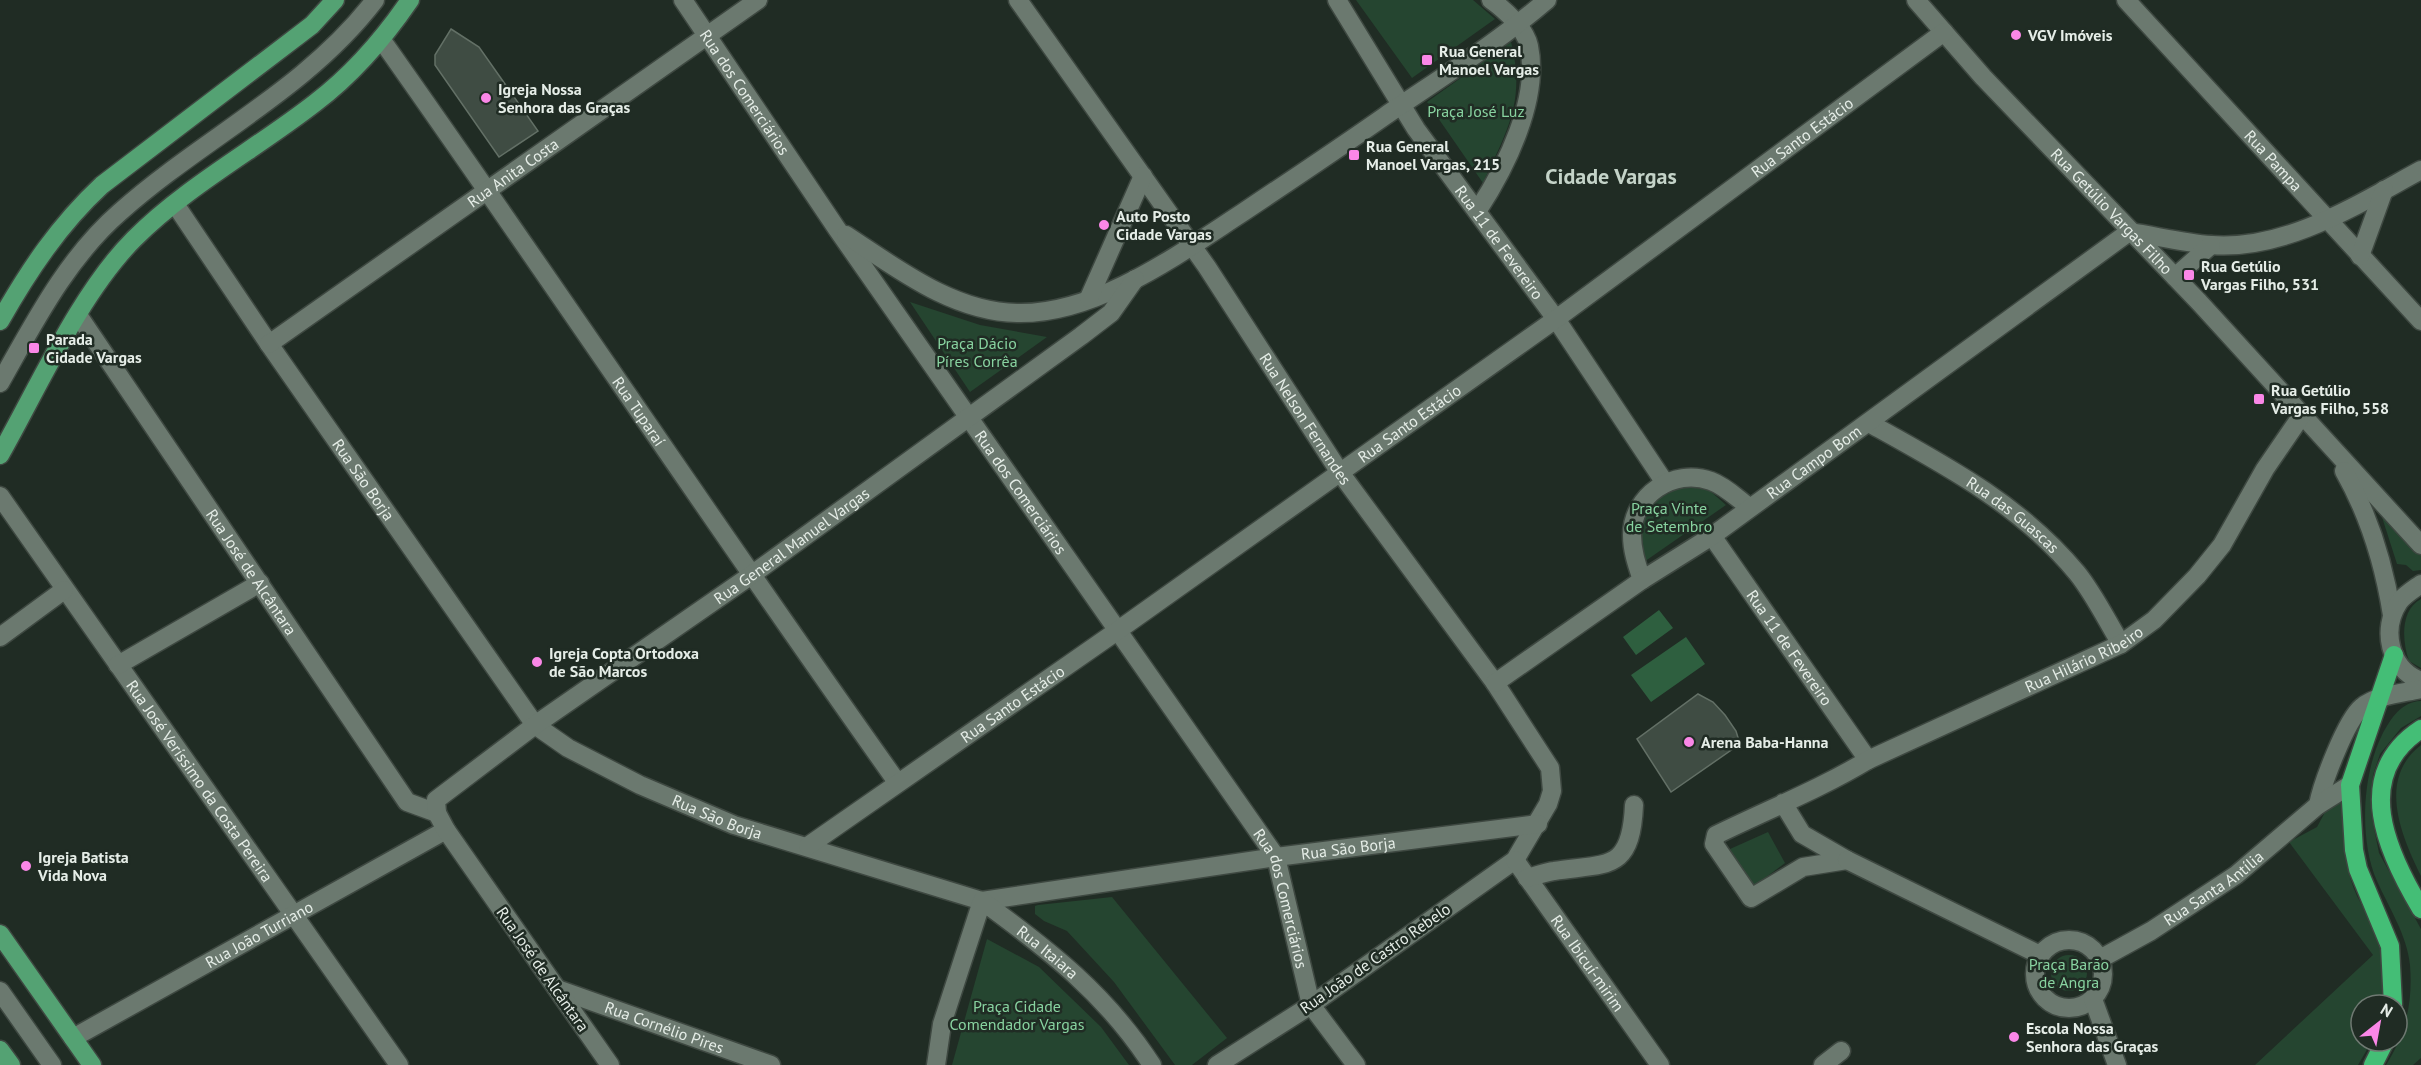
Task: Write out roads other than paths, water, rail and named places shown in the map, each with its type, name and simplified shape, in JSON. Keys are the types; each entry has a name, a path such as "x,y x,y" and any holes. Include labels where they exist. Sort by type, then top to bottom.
{"highway":[{"path":"2392,993 2390,946 2358,870 2354,850 2350,785 2394,656"},
{"path":"2421,729 2407,738 2394,753 2385,773 2381,794 2384,827 2393,861 2421,909"}],"main road":[{"path":"0,321 30,268 62,224 82,204 102,185 312,25 335,0"},
{"path":"0,455 78,315 113,262 147,227 175,204 317,102 381,39 410,0"},
{"path":"0,934 92,1065"},
{"path":"0,1050 11,1065"}],"street":[{"path":"0,383 57,286 97,234 139,195 297,80 355,26 375,0"},
{"name":"Rua dos Comerciários","path":"683,0 837,229 1276,857 1311,1005"},
{"name":"Rua Anita Costa","path":"269,344 758,0"},
{"name":"Rua Nelson Fernandes","path":"1018,0 1193,245 1339,471 1495,683 1550,768 1553,777 1552,791 1538,824 1526,843"},
{"name":"Rua 11 de Fevereiro","path":"1337,0 1383,71 1401,106 1556,319 1665,483"},
{"path":"1478,210 1513,149 1528,91 1528,44 1516,23 1491,0"},
{"path":"837,229 945,296 984,309 1017,313 1052,310 1135,279 1193,245 1401,106 1547,0"},
{"name":"Rua Getúlio Vargas Filho","path":"1916,0 1983,77 2129,232 2175,277 2421,545"},
{"name":"Rua Pampa","path":"2126,0 2421,321"},
{"name":"Rua Santo Estácio","path":"808,846 1117,631 1339,471 1556,319 1944,32"},
{"name":"Rua Tuparaí","path":"381,39 489,191 750,576 897,782"},
{"path":"2129,232 2211,245 2271,240 2325,219 2421,170"},
{"path":"1089,298 1143,176"},
{"path":"2360,256 2384,190"},
{"name":"Rua São Borja","path":"175,204 269,344 535,725 568,748 640,785 734,825 982,901 1276,857 1538,824"},
{"name":"Rua Campo Bom","path":"1495,683 1642,580 1712,536 2129,232"},
{"path":"2175,277 2211,245"},
{"name":"Rua General Manuel Vargas","path":"437,806 535,725 750,576 1111,313 1135,279"},
{"name":"Rua José de Alcântara","path":"78,315 407,802 437,806 446,830 610,1065"},
{"name":"Rua Hilário Ribeiro","path":"1847,860 1803,867 1754,898 1748,895 1714,844 1715,837 1835,779 1868,760 2121,644 2154,620 2216,553 2241,514 2265,469 2302,415"},
{"name":"Rua das Guascas","path":"1869,423 1977,485 2015,511 2045,538 2078,575 2121,644"},
{"name":"Rua Getúlio Vargas Filho","path":"2332,448 2354,488 2375,538 2385,570 2392,615 2389,629 2394,656"},
{"path":"1642,580 1633,552 1634,518 1651,492 1665,483 1690,478 1713,482 1749,507"},
{"name":"Rua José Veríssimo da Costa Pereira","path":"0,496 293,917 399,1065"},
{"name":"Rua 11 de Fevereiro","path":"1712,536 1868,760"},
{"path":"118,665 260,583"},
{"path":"2392,615 2401,599 2421,584"},
{"path":"0,637 64,590"},
{"path":"2394,656 2410,676 2421,681"},
{"path":"2318,805 2321,786 2355,715 2363,705 2421,689"},
{"name":"Rua Santa Antília","path":"2100,959 2151,931 2236,874 2318,805 2350,785"},
{"path":"1783,803 1802,834 1847,860 2040,955"},
{"path":"1527,878 1553,871 1609,864 1622,853 1630,840 1634,805"},
{"name":"Rua João Turriano","path":"73,1038 446,830"},
{"name":"Rua João de Castro Rebelo","path":"1217,1065 1311,1005 1515,860 1526,843"},
{"name":"Rua Ibicuí-mirim","path":"1515,860 1660,1065"},
{"path":"936,1065 942,1024 982,901"},
{"name":"Rua Itaiara","path":"982,901 1059,958 1105,1002 1152,1065"},
{"path":"2071,939 2088,946 2100,959 2104,976 2102,984 2092,999 2070,1008 2058,1006 2048,1000 2039,990 2035,979 2036,967 2040,955 2048,946 2071,939"},
{"name":"Rua Cornélio Pires","path":"557,989 765,1064"},
{"path":"0,991 52,1065"},
{"path":"2092,999 2117,1065"},
{"path":"1311,1005 1356,1065"},
{"path":"1822,1065 1841,1051"}],"place":[{"name":"VGV Imóveis","path":"2016,35"},
{"name":"Rua General Manoel Vargas","path":"1427,60"},
{"name":"Igreja Nossa Senhora das Graças","path":"486,98"},
{"name":"Rua General Manoel Vargas, 215","path":"1354,155"},
{"name":"Auto Posto Cidade Vargas","path":"1104,225"},
{"name":"Rua Getúlio Vargas Filho, 531","path":"2189,275"},
{"name":"Parada Cidade Vargas","path":"34,348"},
{"name":"Rua Getúlio Vargas Filho, 558","path":"2259,399"},
{"name":"Igreja Copta Ortodoxa de São Marcos","path":"537,662"},
{"name":"Arena Baba-Hanna","path":"1689,742"},
{"name":"Igreja Batista Vida Nova","path":"26,866"},
{"name":"Escola Nossa Senhora das Graças","path":"2014,1037"}],"district":[{"name":"Cidade Vargas","path":"1611,176"}],"park label":[{"name":"Praça José Luz","path":"1476,111"},
{"name":"Praça Dácio Píres Corrêa","path":"977,352"},
{"name":"Praça Vinte de Setembro","path":"1669,517"},
{"name":"Praça Barão de Angra","path":"2069,973"},
{"name":"Praça Cidade Comendador Vargas","path":"1017,1015"}]}
